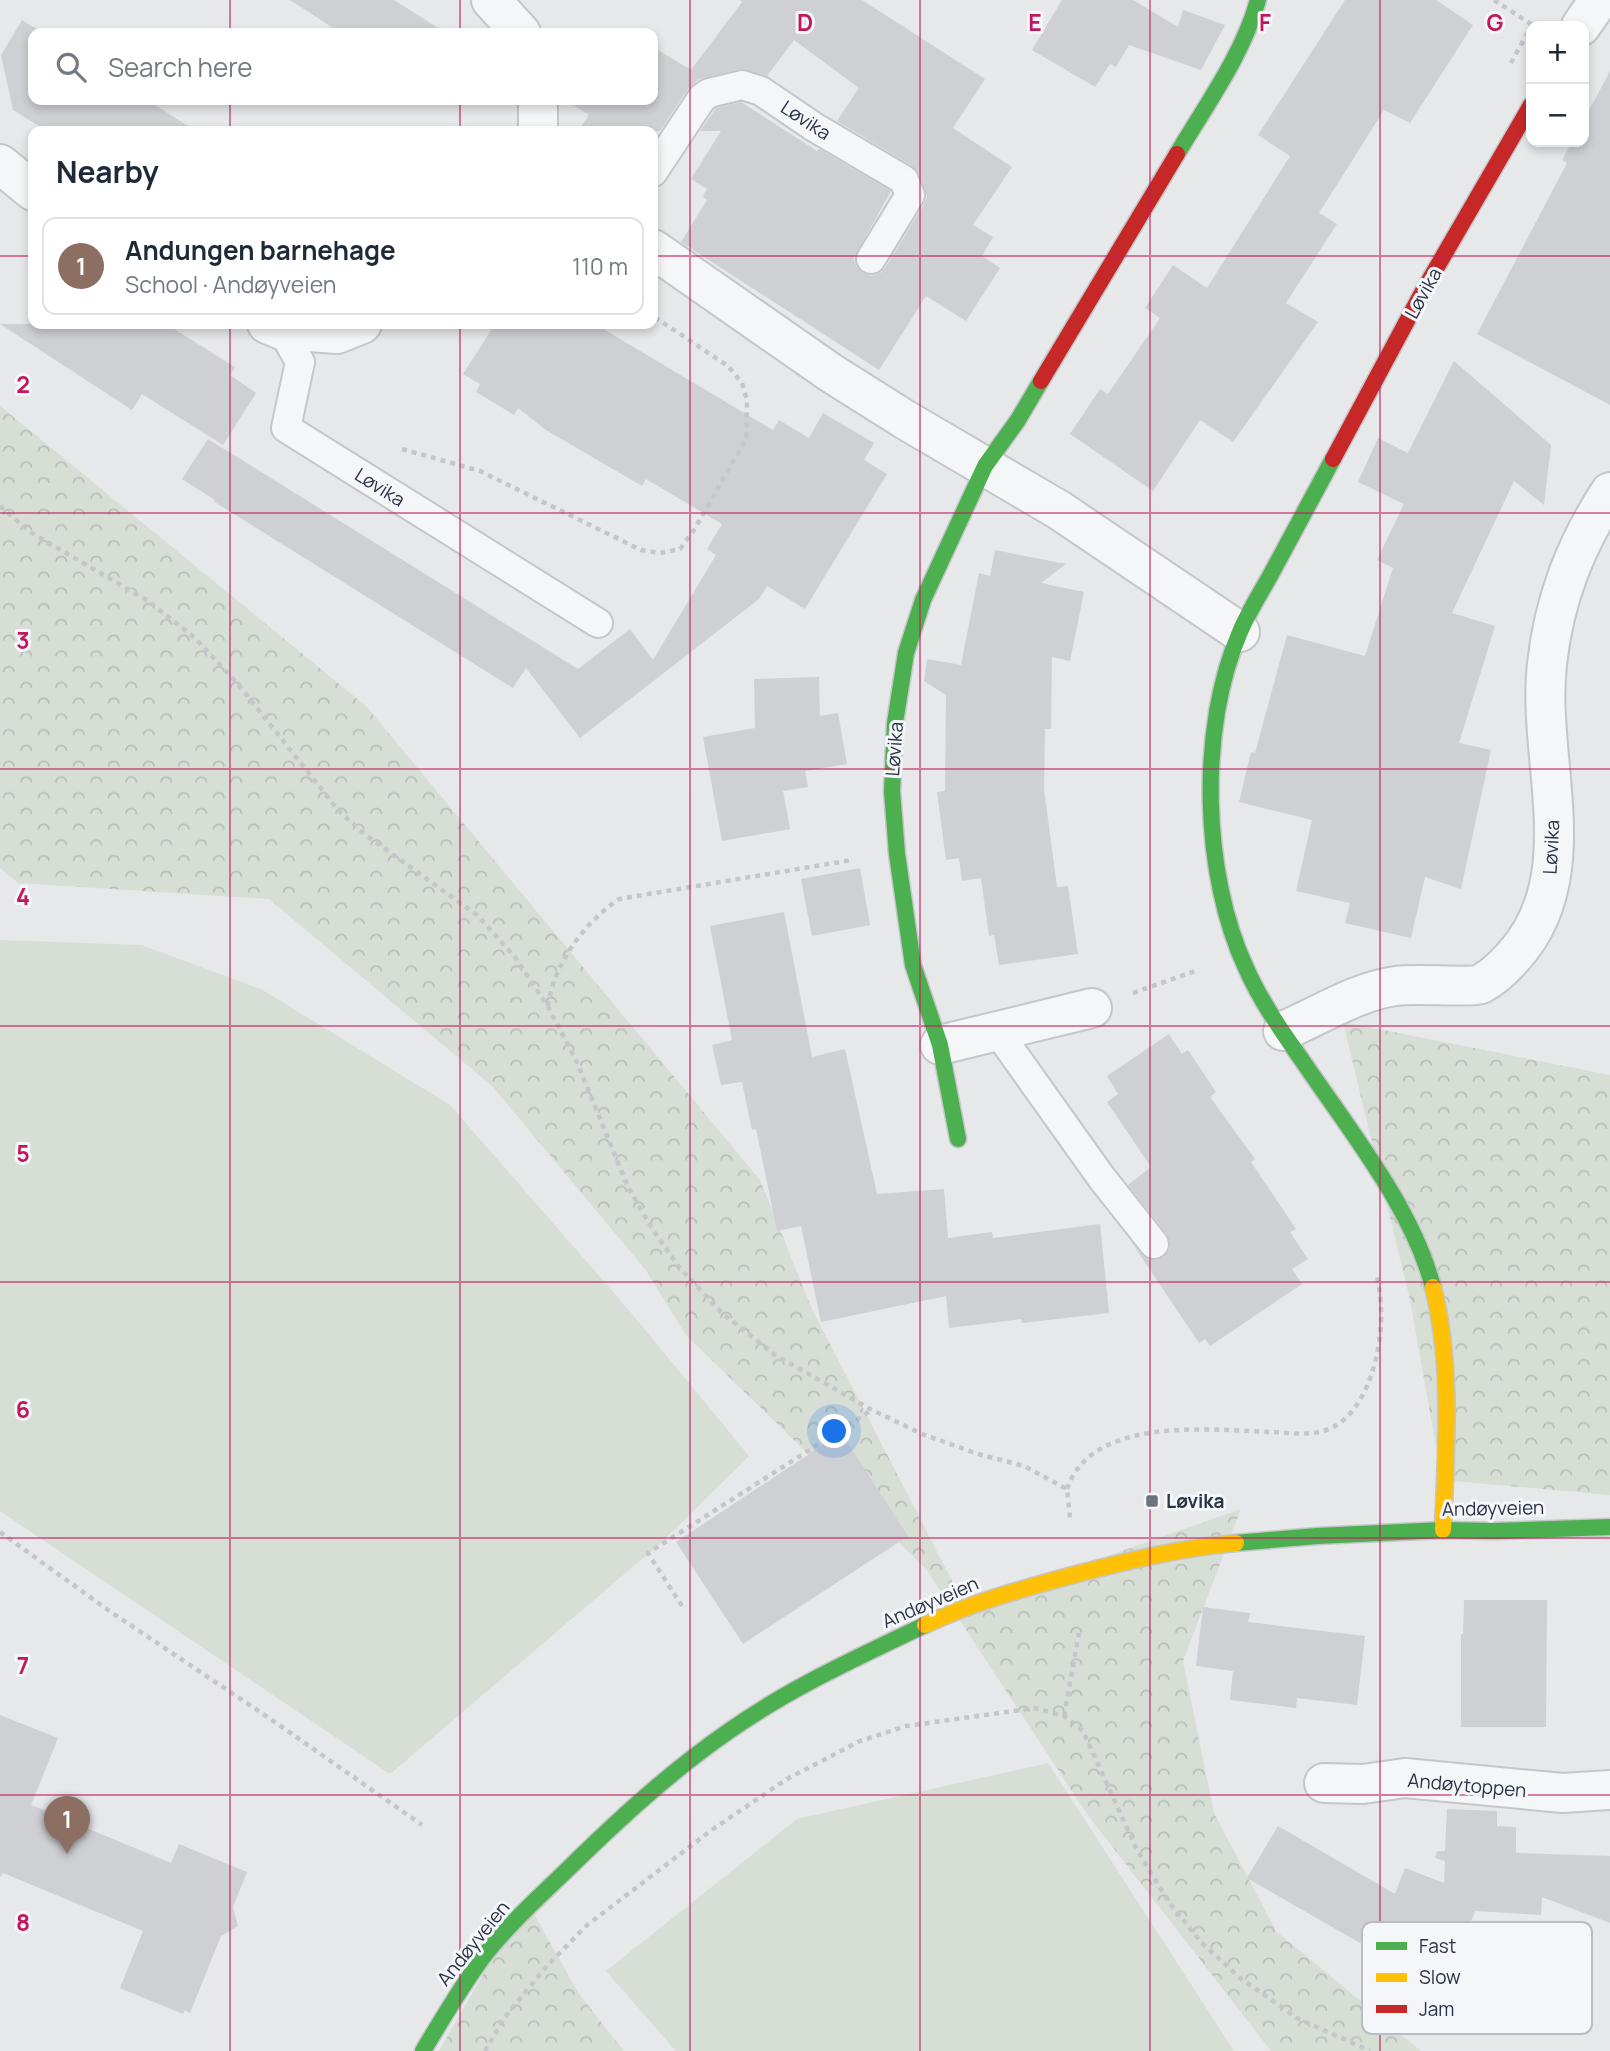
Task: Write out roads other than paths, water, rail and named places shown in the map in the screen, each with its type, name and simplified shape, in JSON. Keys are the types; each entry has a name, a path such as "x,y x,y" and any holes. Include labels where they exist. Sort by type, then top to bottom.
{"street":[{"path":"491,0 516,28"},
{"name":"Løvika","path":"958,1139 940,1045 914,965 897,854 892,791 895,723 906,653 923,600 985,466 1018,420 1235,57 1258,0"},
{"path":"1584,21 1599,0"},
{"path":"538,105 538,126"},
{"name":"Løvika","path":"1443,1530 1448,1380 1443,1331 1429,1276 1408,1224 1247,972 1229,921 1215,863 1211,802 1213,731 1225,674 1240,632 1423,291 1526,114"},
{"path":"0,164 28,187"},
{"path":"658,252 831,373 1059,510 1240,632"},
{"name":"Løvika","path":"293,329 337,334 350,329"},
{"name":"Løvika","path":"1283,1031 1355,998 1395,986 1478,985 1500,971 1526,943 1545,906 1554,856 1550,758 1544,713 1553,620 1567,571 1595,514 1610,492"},
{"path":"940,1045 1092,1008"},
{"name":"Andøyveien","path":"423,2051 453,2000 485,1955 524,1911 600,1838 685,1763 730,1730 830,1671 969,1605 1154,1554 1206,1546 1317,1536 1443,1530 1610,1527"},
{"name":"Andøytoppen","path":"1324,1783 1363,1784 1405,1778 1563,1793 1610,1790"}],"lane":[{"name":"Løvika","path":"658,164 702,98 709,93 742,85 761,90 814,127 904,180 910,195 872,259"},
{"name":"Løvika","path":"276,329 300,362 286,428 598,624"},
{"path":"997,1031 1101,1177 1154,1244"}],"place":[{"name":"Løvika","path":"1152,1501"},
{"name":"Andungen barnehage","path":"67,1854"}]}
